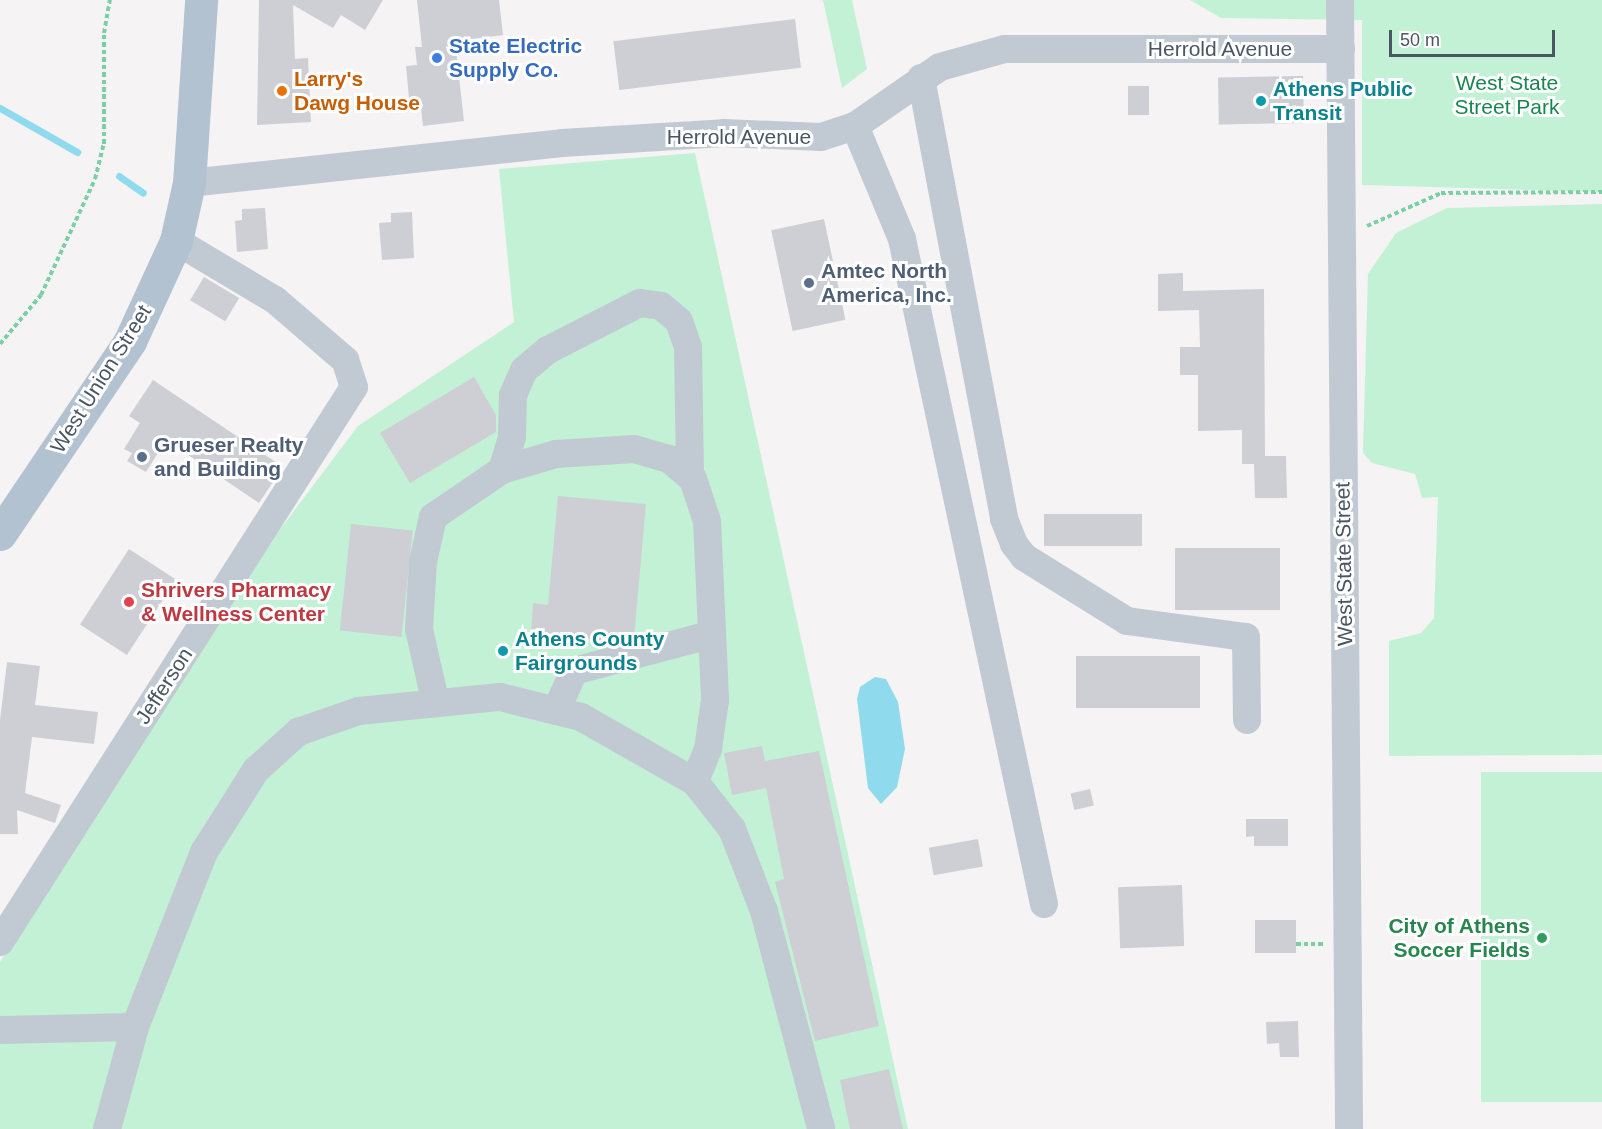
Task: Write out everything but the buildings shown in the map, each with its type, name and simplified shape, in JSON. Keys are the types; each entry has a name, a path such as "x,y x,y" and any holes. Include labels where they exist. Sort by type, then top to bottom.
{"main road":[{"name":"West Union Street","path":"0,534 130,341 176,241 189,183 201,0"}],"street":[{"name":"West State Street","path":"1340,0 1349,1129"},
{"name":"Herrold Avenue","path":"189,183 562,143 724,133 821,137 855,126 921,78 957,60 1005,49 1341,49"},
{"path":"921,78 1004,519 1014,544 1024,557 1127,621 1246,637 1247,720"},
{"path":"855,126 902,239 1044,904"},
{"name":"Jefferson","path":"0,942 354,387 345,360 275,300 176,241"},
{"path":"502,470 512,437 513,395 524,370 548,350 640,303 661,306 680,321 688,347 690,476 707,521 709,635 714,700 708,749 694,782"},
{"path":"435,700 420,629 423,562 433,517 502,470 556,454 634,449 669,459 690,476"},
{"path":"556,711 574,671 709,635"},
{"path":"107,1129 135,1027 204,852 256,770 298,732 359,711 435,700 500,697 581,717 694,782 732,829 764,911 821,1129"},
{"path":"0,1030 135,1027"}],"path":[{"path":"0,344 41,295 95,179 104,144 104,33 110,0"},
{"path":"1341,234 1354,234 1411,202 1442,193 1602,192"},
{"path":"1296,944 1331,944"}],"green space":[{"path":"823,0 852,0 867,69 842,88"},
{"name":"West State Street Park","path":"1190,0 1602,0 1602,192 1362,185 1362,20 1221,18"},
{"name":"Athens County Fairgrounds","path":"695,153 908,1129 0,1129 0,962 278,532 358,426 514,322 499,169"},
{"path":"1602,204 1602,755 1389,756 1389,641 1421,633 1434,618 1438,497 1422,498 1415,474 1372,463 1363,453 1368,274 1396,233 1447,208"},
{"name":"City of Athens Soccer Fields","path":"1481,772 1602,772 1602,1102 1481,1102"}],"water":[{"path":"875,677 886,679 898,702 905,749 897,787 881,804 868,788 857,699 860,687"}],"waterway":[{"path":"0,108 77,152"},
{"path":"119,176 143,193"}],"place":[{"name":"State Electric Supply Co.","path":"437,58"},
{"name":"Larry's Dawg House","path":"282,91"},
{"name":"Athens Public Transit","path":"1261,101"},
{"name":"Amtec North America, Inc.","path":"809,283"},
{"name":"Grueser Realty and Building","path":"142,457"},
{"name":"Shrivers Pharmacy & Wellness Center","path":"129,602"},
{"name":"Athens County Fairgrounds","path":"503,651"},
{"name":"City of Athens Soccer Fields","path":"1542,938"}]}
